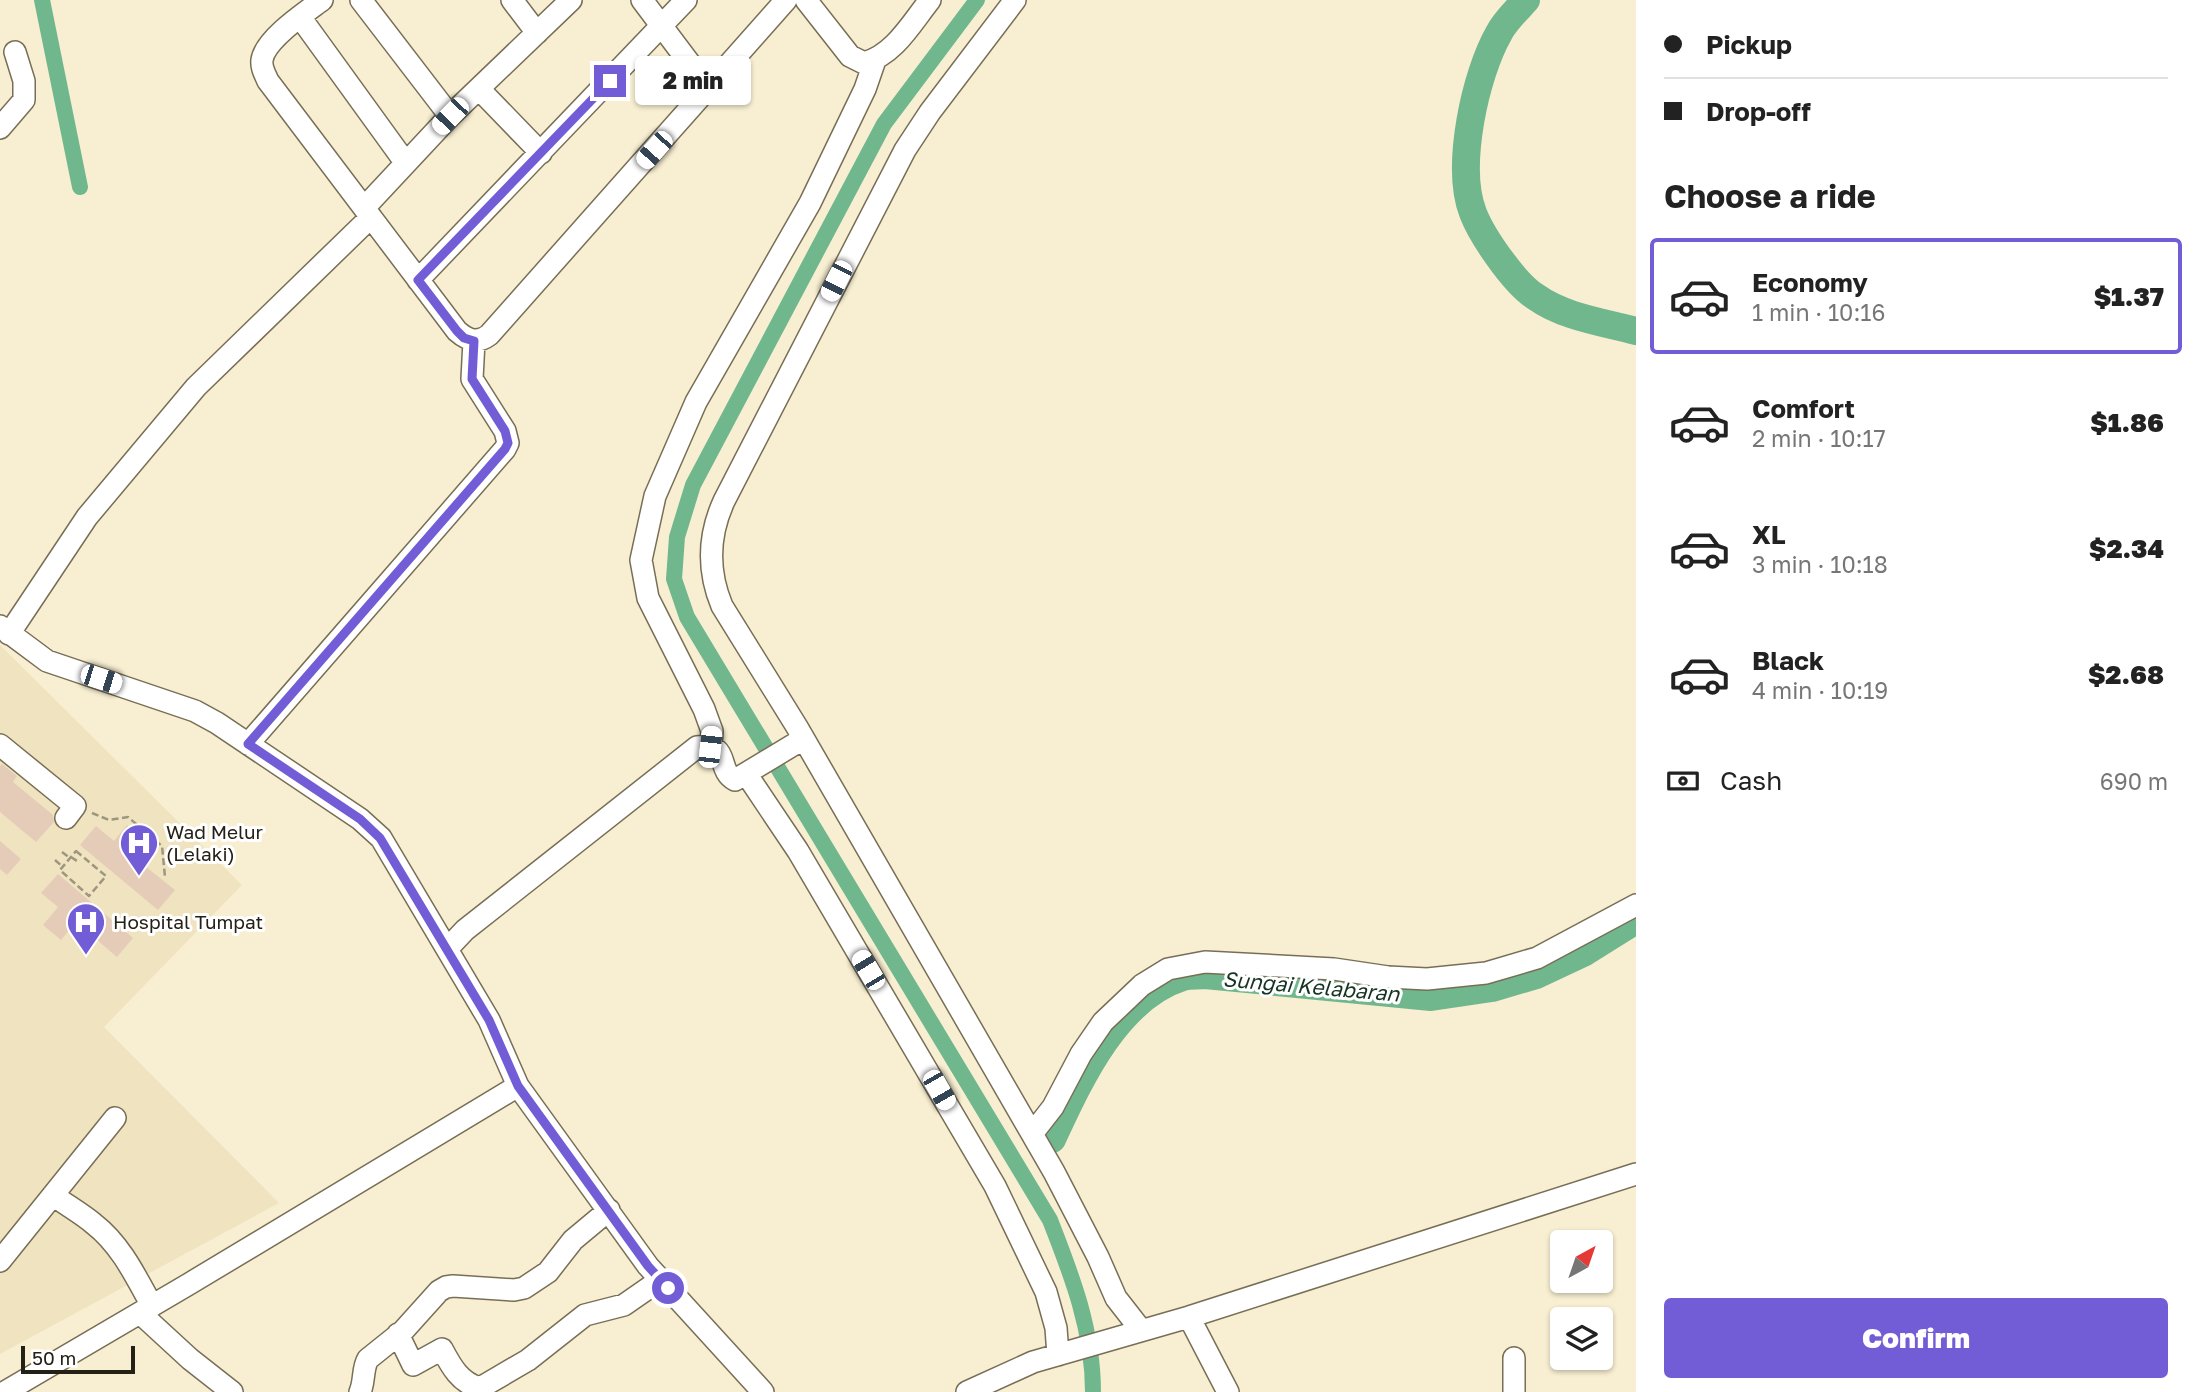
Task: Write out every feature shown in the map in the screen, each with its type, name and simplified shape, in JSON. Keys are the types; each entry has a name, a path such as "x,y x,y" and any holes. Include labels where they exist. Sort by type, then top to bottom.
{"street":[{"path":"322,0 299,17 267,48 262,57 268,81 457,331 464,338 474,341 489,335 786,0"},
{"path":"361,0 450,116"},
{"path":"512,0 537,33"},
{"path":"571,0 405,162 367,213 196,387 87,517 4,630 47,661 195,710 360,819 380,838 489,1020 518,1086 660,1280 763,1392"},
{"path":"642,0 709,89"},
{"path":"418,280 686,0"},
{"path":"806,0 855,60 863,63 875,60 897,42 930,0"},
{"path":"1015,0 930,112 905,150 842,268 715,520 710,558 717,593 798,743 1032,1134 1098,1257 1116,1298 1141,1330"},
{"path":"299,17 405,162"},
{"path":"0,128 24,100 24,81 15,52"},
{"path":"710,747 712,731 704,709 648,598 641,560 655,496 696,402 810,203 865,89 875,60"},
{"path":"479,89 541,153"},
{"path":"248,744 505,449 508,443 505,431 472,379 474,341"},
{"path":"448,948 465,930 697,747 710,747 720,753 725,770 733,780 750,773 798,743"},
{"path":"0,745 75,806 75,813"},
{"path":"750,773 995,1186 1046,1292 1063,1354"},
{"path":"1032,1134 1053,1107 1081,1054 1103,1022 1142,985 1168,969 1205,962 1334,969 1388,977 1427,979 1486,973 1537,958 1636,905"},
{"path":"5,1392 518,1086"},
{"path":"0,1261 115,1118"},
{"path":"967,1392 1013,1370 1189,1317 1636,1174"},
{"path":"53,1195 95,1224 112,1241 146,1310 190,1359 232,1392"},
{"path":"360,1392 368,1359 446,1287 514,1290 532,1283 548,1272 573,1240 610,1210"},
{"path":"398,1334 414,1365 442,1349 455,1373 480,1388 528,1360 585,1315 624,1305 660,1280"},
{"path":"1189,1317 1227,1392"},
{"path":"1514,1358 1514,1392"}],"path":[{"path":"75,813 109,820 128,817 162,846 165,877"},
{"path":"76,851 106,876 89,896 60,870 69,859 76,851"},
{"path":"62,852 73,866"},
{"path":"69,859 77,861"},
{"path":"55,860 69,870"}],"shaded area":[{"name":"Hospital Tumpat","path":"0,645 242,885 104,1027 279,1203 0,1354"}],"building":[{"path":"2,764 17,776 13,782 53,815 54,822 36,842 0,812"},
{"name":"Wad Melur (Lelaki)","path":"127,825 147,842 144,845 155,854 145,866 175,890 158,910 80,845 96,826 114,841"},
{"path":"0,841 21,859 7,875 0,869"},
{"path":"58,874 133,938 117,957 76,922 61,940 43,925 58,907 41,893"}],"waterway":[{"path":"42,0 80,187"},
{"path":"977,0 884,124 693,485 677,537 674,579 687,617 1050,1220 1080,1304 1089,1347 1093,1392"},
{"name":"Sungai Kelabaran","path":"1526,0 1499,33 1475,96 1466,171 1473,213 1482,233 1499,257 1531,294 1571,314 1636,331"},
{"name":"Sungai Kelabaran","path":"1052,1139 1074,1092 1102,1044 1119,1022 1138,1003 1159,988 1183,977 1205,975 1431,997 1492,988 1536,975 1585,952 1636,920"}],"place":[{"name":"Wad Melur (Lelaki)","path":"139,877"},
{"name":"Hospital Tumpat","path":"86,956"}],"route":[{"path":"610,81 418,280 457,331 464,338 474,341 472,379 508,437 505,449 248,744 360,819 380,838 489,1020 518,1086 648,1266 668,1288"}]}
